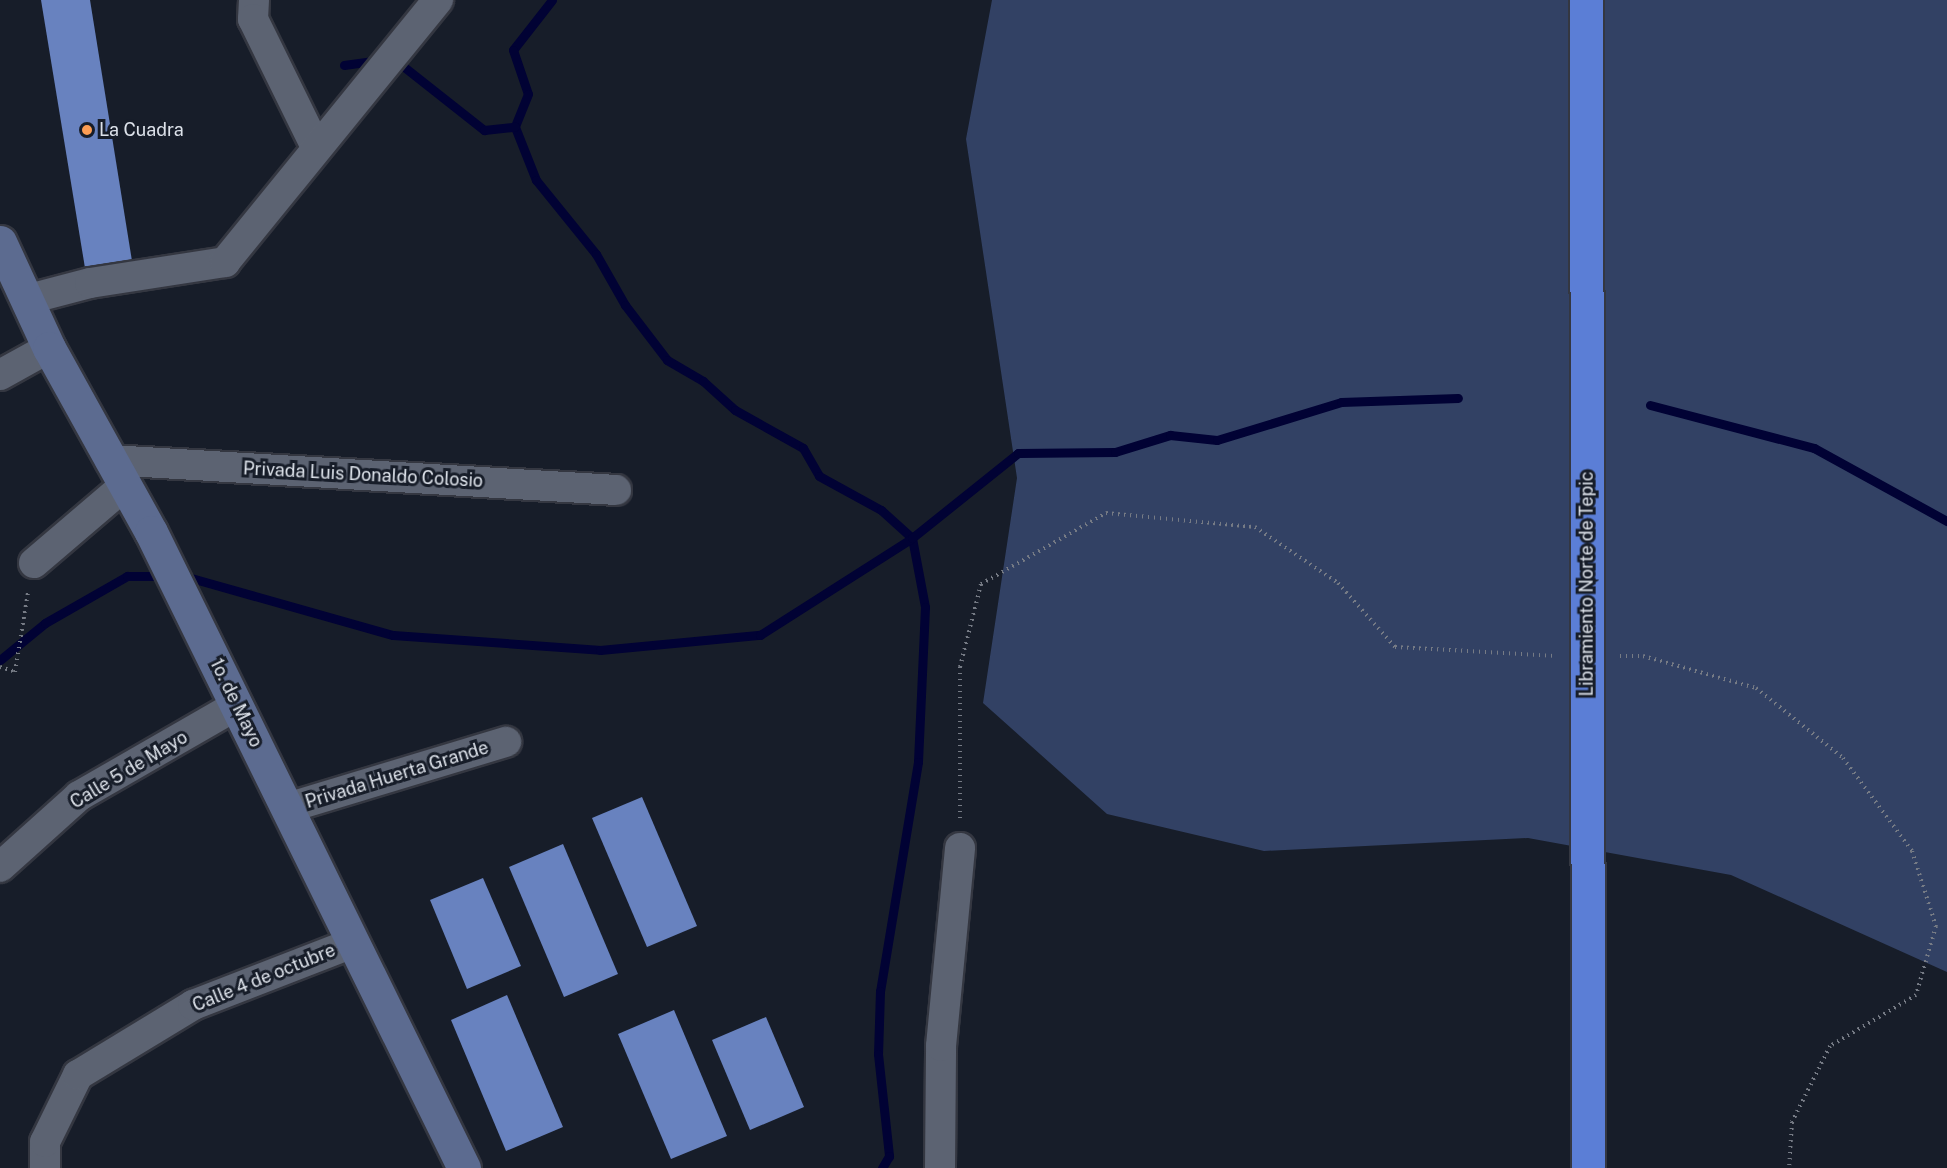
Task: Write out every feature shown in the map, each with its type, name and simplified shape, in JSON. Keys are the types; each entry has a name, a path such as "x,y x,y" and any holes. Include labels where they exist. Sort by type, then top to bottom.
{"highway":[{"name":"Libramiento Norte de Tepic","path":"1586,0 1588,1168"}],"street":[{"path":"254,0 253,19 316,147"},
{"path":"29,299 90,283 225,262 316,147 438,0"},
{"name":"1o. de Mayo","path":"0,242 29,299 49,348 149,529 464,1168"},
{"path":"0,375 49,348"},
{"path":"34,563 117,473"},
{"name":"Privada Luis Donaldo Colosio","path":"117,473 616,490"},
{"name":"Calle 5 de Mayo","path":"0,867 79,796 230,691"},
{"name":"Privada Huerta Grande","path":"287,808 506,742"},
{"path":"940,1168 940,1046 960,848"},
{"name":"Calle 4 de octubre","path":"45,1168 45,1142 78,1075 193,1005 353,943"}],"path":[{"path":"960,848 960,667 981,584 1106,513 1255,527 1338,583 1395,646 1562,656"},
{"path":"0,667 15,672 34,563"},
{"path":"1613,656 1643,656 1756,688 1843,758 1912,851 1936,926 1916,995 1830,1046 1792,1122 1789,1168"}],"shaded area":[{"path":"992,0 1947,0 1947,972 1731,875 1528,838 1264,851 1107,814 983,703 1017,478 966,139"}],"building":[{"name":"La Cuadra","path":"41,0 90,0 132,261 85,268"},
{"path":"642,797 697,926 647,947 592,818"},
{"path":"563,844 618,974 564,997 509,867"},
{"path":"483,878 521,966 467,989 430,900"},
{"path":"507,995 563,1127 506,1151 451,1020"},
{"path":"674,1010 727,1136 671,1159 618,1034"},
{"path":"766,1017 804,1107 750,1130 712,1040"}],"waterway":[{"path":"552,0 513,50 528,94 515,127 536,180 596,254 625,305 667,360 703,381 735,410 803,448 819,476 881,510 912,538 925,607 918,762 880,991 878,1054 889,1156 882,1168"},
{"path":"394,59 484,130 515,127"},
{"path":"344,65 381,60"},
{"path":"184,576 393,635 600,650 760,635 912,538 1018,453 1115,452 1170,435 1217,440 1341,402 1458,398"},
{"path":"1650,405 1814,448 1947,521"},
{"path":"0,660 45,623 127,576 164,576"}],"place":[{"name":"La Cuadra","path":"87,130"}]}
